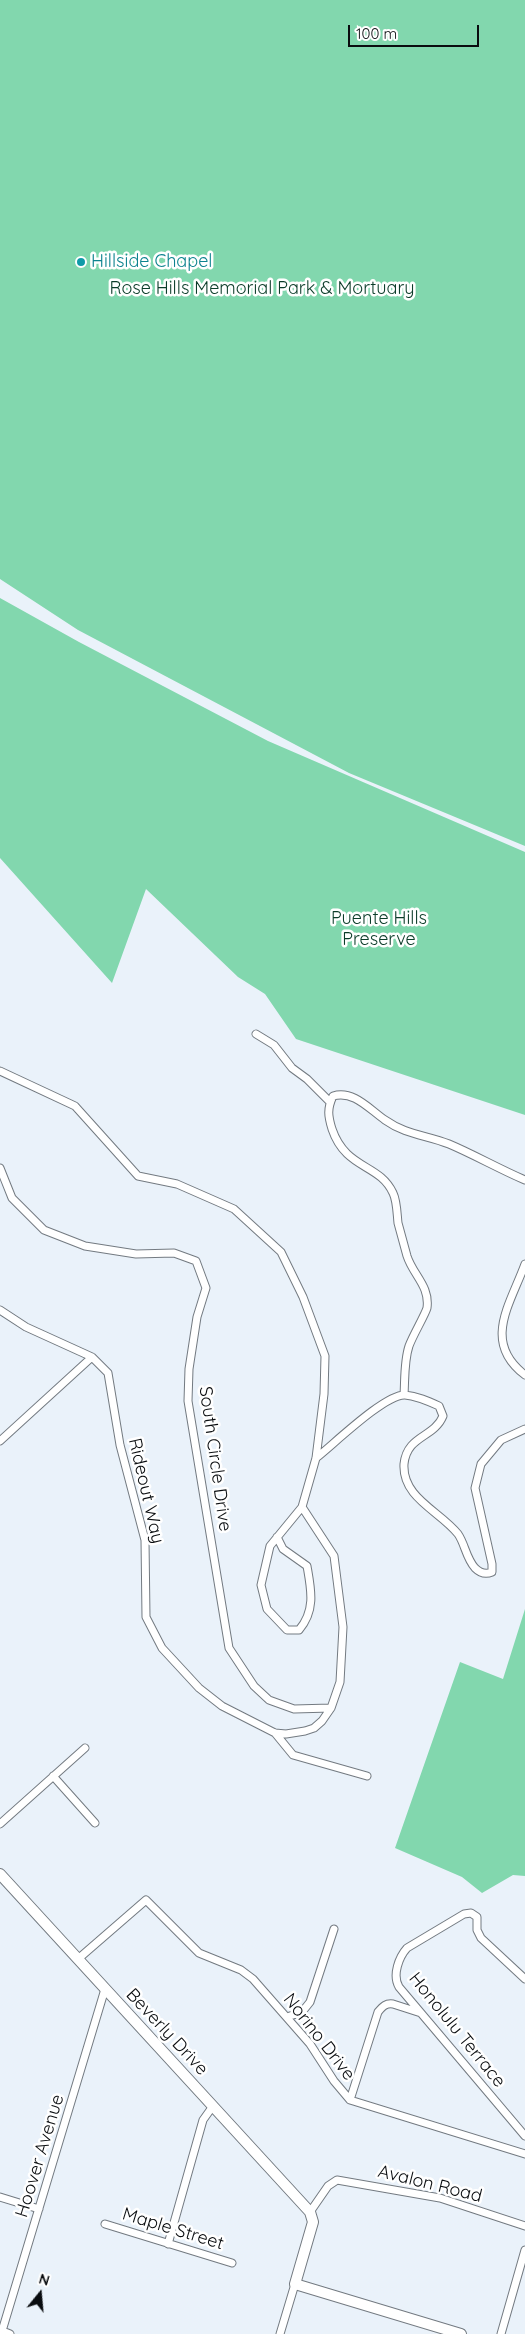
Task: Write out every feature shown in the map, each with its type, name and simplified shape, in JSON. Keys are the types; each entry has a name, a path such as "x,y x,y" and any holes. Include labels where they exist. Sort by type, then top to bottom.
{"street":[{"path":"256,1034 274,1045 292,1068 316,1087 330,1102"},
{"path":"0,1071 75,1106 138,1176 177,1184 234,1209 281,1252 303,1297 325,1356 324,1394 316,1458 302,1507 277,1537 270,1546 261,1584 267,1609 287,1630 299,1630 306,1621 312,1600 307,1566 283,1549 277,1537"},
{"path":"404,1395 408,1348 416,1327 426,1310 428,1297 421,1280 408,1258 398,1224 394,1194 383,1178 349,1157 340,1148 328,1114 333,1096 341,1094 356,1098 387,1122 405,1132 448,1144 525,1180"},
{"name":"South Circle Drive","path":"0,1168 12,1198 44,1230 85,1246 136,1254 174,1253 196,1261 206,1288 197,1317 189,1369 188,1401 229,1648 254,1686 269,1700 294,1709 331,1708"},
{"path":"525,1264 500,1330 502,1346 506,1357 525,1375"},
{"path":"0,1310 26,1327 92,1357 0,1441"},
{"name":"Rideout Way","path":"92,1357 104,1367 111,1380 120,1445 145,1540 146,1617 149,1627 162,1648 210,1697 222,1706 275,1732"},
{"path":"316,1458 388,1400 404,1395 422,1399 439,1406 443,1416 439,1425 416,1439 408,1450 404,1464 405,1479 411,1490 454,1529 474,1568 481,1573 492,1572 492,1564 475,1488 481,1464 501,1440 525,1428"},
{"path":"275,1732 295,1733 314,1728 331,1708 340,1682 343,1627 334,1556 302,1507"},
{"path":"275,1732 294,1755 367,1776"},
{"path":"0,1824 85,1748"},
{"path":"53,1776 95,1823"},
{"name":"Beverly Drive","path":"0,1874 310,2212"},
{"name":"Norino Drive","path":"78,1959 146,1900 199,1954 247,1974 310,2044 334,2081 350,2100 525,2154"},
{"name":"Honolulu Terrace","path":"525,1979 482,1938 478,1930 477,1917 474,1913 467,1913 407,1948 403,1953 396,1980 399,1987 525,2136"},
{"path":"287,2017 302,2012 310,2002 334,1930"},
{"name":"Hoover Avenue","path":"1,2331 105,1989"},
{"path":"350,2100 382,2008 389,2003 421,2013"},
{"path":"168,2244 203,2120 213,2106"},
{"name":"Avalon Road","path":"310,2212 328,2186 337,2180 352,2181 440,2198 525,2226"},
{"path":"0,2197 39,2209"},
{"path":"280,2334 313,2222 310,2212"},
{"name":"Maple Street","path":"105,2224 232,2263"},
{"path":"500,2334 525,2250"},
{"path":"295,2284 460,2334"},
{"path":"1,2331 10,2334"}],"green space":[{"name":"Rose Hills Memorial Park & Mortuary","path":"0,0 525,0 525,846 349,773 78,630 0,579"},
{"name":"Puente Hills Preserve","path":"0,598 79,642 268,741 525,852 525,1115 296,1039 265,994 238,977 146,889 112,983 0,858"},
{"path":"525,1609 525,1876 513,1875 482,1893 462,1877 395,1848 460,1662 503,1679"}],"place":[{"name":"Hillside Chapel","path":"81,262"}]}
